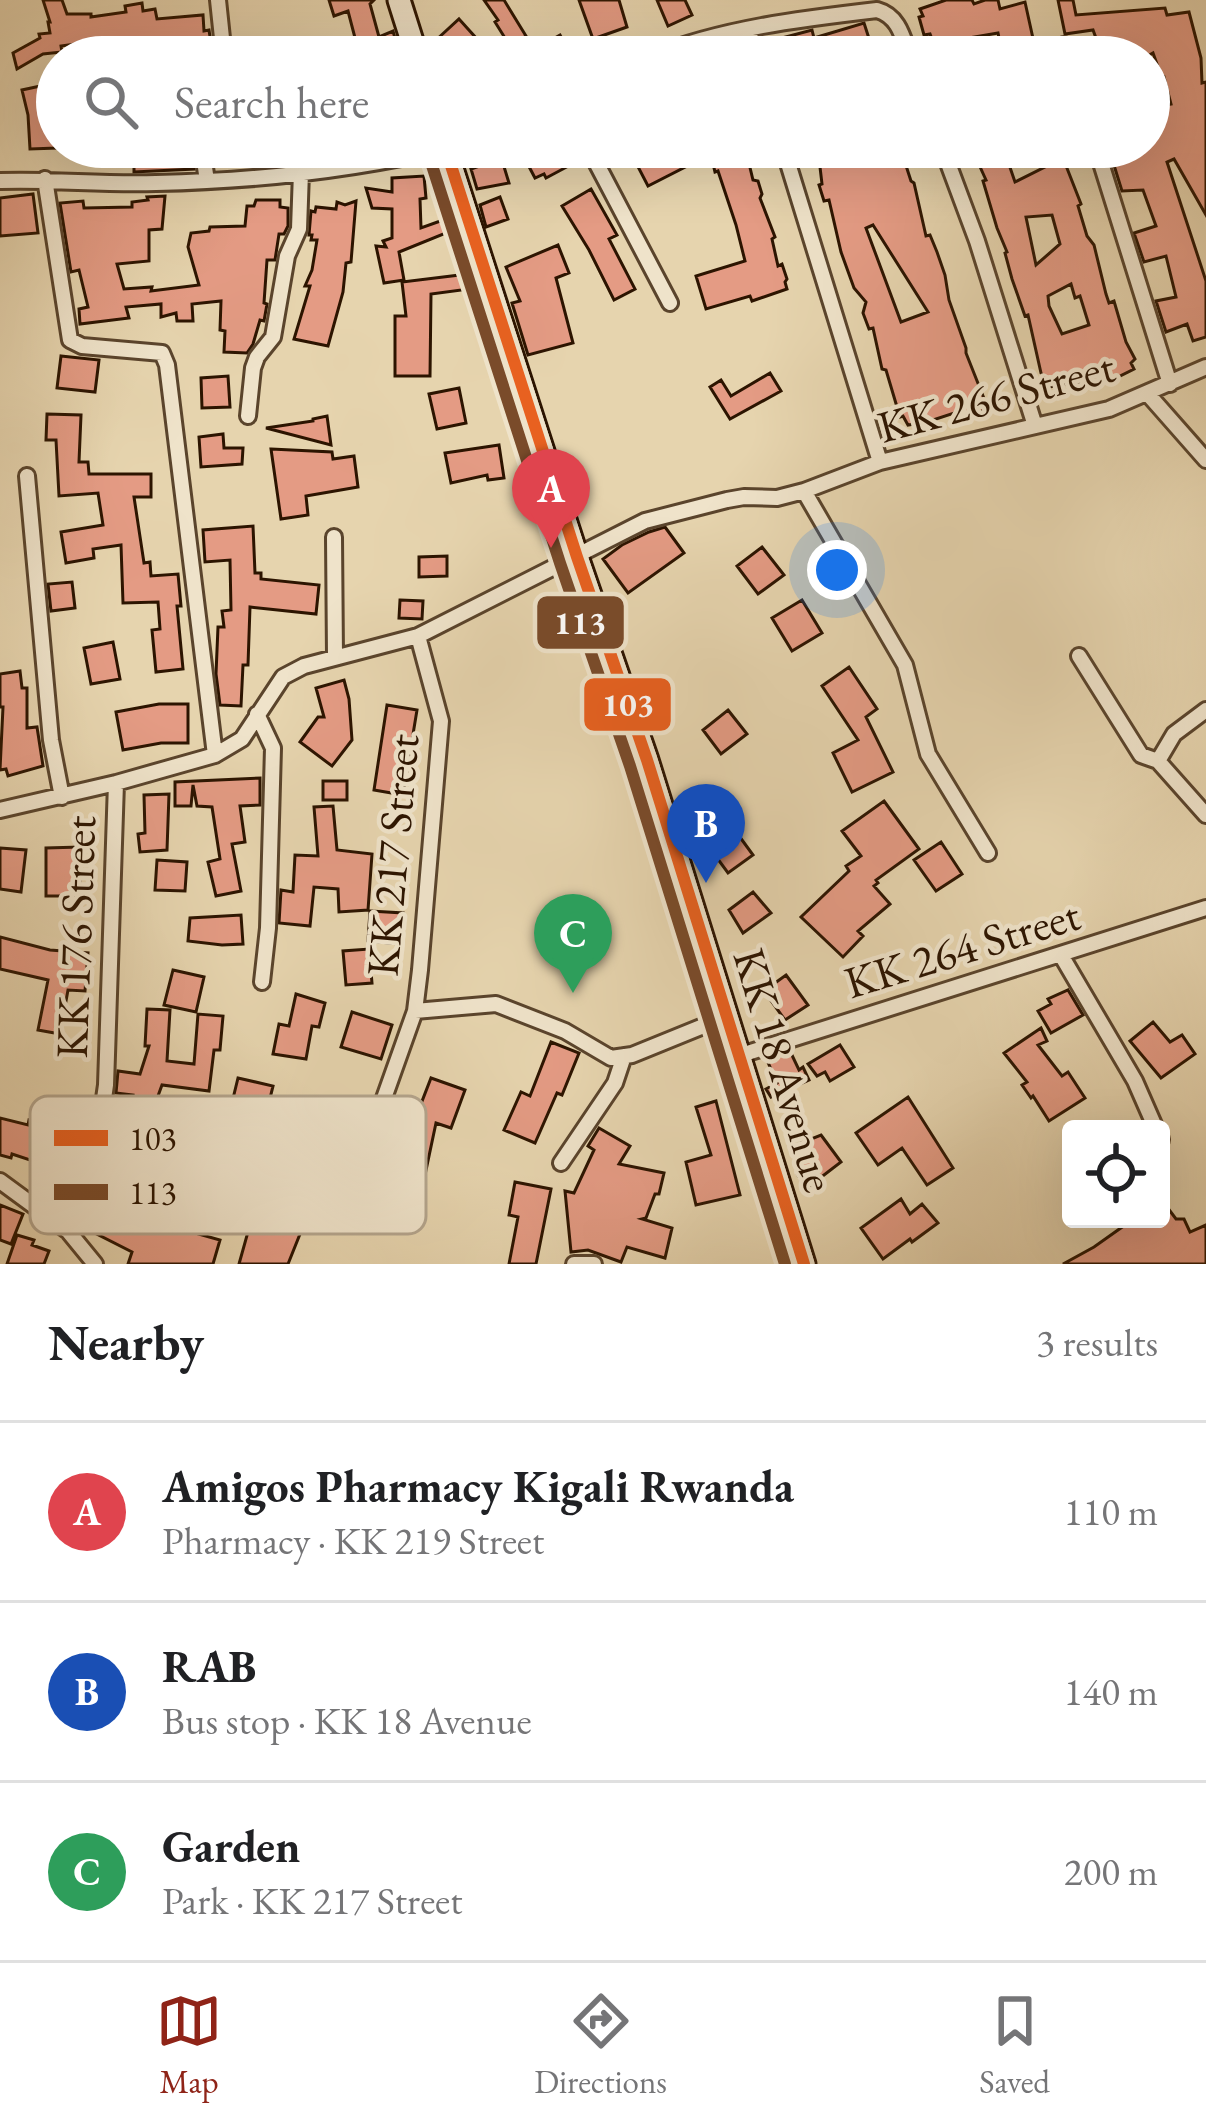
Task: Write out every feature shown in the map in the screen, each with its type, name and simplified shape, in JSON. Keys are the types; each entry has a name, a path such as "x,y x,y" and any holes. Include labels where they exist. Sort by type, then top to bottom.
{"main road":[{"path":"399,0 410,36"},
{"name":"KK 18 Avenue","path":"453,168 805,1264"}],"street":[{"path":"218,0 222,36"},
{"path":"719,36 772,22 878,10 889,13 902,36"},
{"path":"748,29 750,36"},
{"path":"205,168 207,181"},
{"path":"0,181 142,184 326,168"},
{"path":"599,168 670,303"},
{"path":"790,168 880,462"},
{"path":"951,168 1035,426"},
{"path":"1103,168 1170,384"},
{"path":"248,416 253,368 273,337 287,256 299,229 302,172"},
{"path":"0,810 116,784 214,755 167,365 162,353 82,346 70,340 45,179"},
{"name":"KK 266 Street","path":"214,755 242,739 284,676 304,666 418,636 645,521 727,500 777,498 880,462 1109,409 1206,367"},
{"path":"1147,393 1206,460"},
{"path":"27,476 51,740 62,797"},
{"path":"804,491 905,665 928,754 988,853"},
{"path":"334,538 335,658"},
{"name":"KK 217 Street","path":"385,1096 415,1011 441,721 418,636"},
{"path":"1079,656 1138,753 1158,761 1206,814"},
{"path":"1158,761 1174,734 1206,710"},
{"path":"257,713 273,748 262,982"},
{"name":"KK 176 Street","path":"104,1096 116,784"},
{"name":"KK 264 Street","path":"738,1056 1206,908"},
{"path":"1061,956 1135,1081 1152,1120"},
{"name":"KK 217 Street","path":"415,1011 496,1004 565,1031 611,1058 624,1056"},
{"path":"561,1163 615,1083 624,1056 728,1016"},
{"path":"0,1181 30,1203"},
{"path":"70,1234 95,1264"},
{"path":"574,1264 594,1264"}],"building":[{"path":"43,0 62,0 67,14 91,17 126,12 125,6 142,3 143,11 155,9 157,19 203,15 204,31 209,30 210,36 40,36 50,33"},
{"path":"329,0 374,0 370,4 379,36 355,36 348,11 334,16"},
{"path":"484,0 504,0 526,36 504,36"},
{"path":"579,0 619,0 627,27 592,36"},
{"path":"657,0 685,0 692,15 668,26"},
{"path":"946,0 972,0 974,4 998,0 1000,9 1025,2 1032,36 924,35 920,9"},
{"path":"1058,0 1073,0 1076,15 1165,8 1167,15 1189,12 1202,83 1206,82 1206,215 1174,159 1170,161 1170,36 1095,36 1093,30 1065,34"},
{"path":"459,19 474,36 440,36"},
{"path":"864,23 868,36 821,36"},
{"path":"36,40 36,58 17,69 13,53"},
{"path":"36,87 36,149 30,149 22,90"},
{"path":"134,168 194,169 134,172"},
{"path":"504,168 509,183 477,189 471,169"},
{"path":"530,168 565,168 546,178 544,174 535,178"},
{"path":"639,168 683,168 648,186"},
{"path":"714,168 750,168 762,194 787,289 706,309 696,276 745,261"},
{"path":"820,168 907,168 985,401 981,413 957,420 954,413 908,425 900,417 873,328 869,329 863,313 866,302 854,288","holes":["873,225 928,312 901,322 866,228"]},
{"path":"981,168 1010,168 1015,182 1043,168 1067,168 1109,303 1114,301 1135,359 1134,369 1112,380 1104,380 1101,374 1048,387","holes":["1052,215 1060,244 1036,265 1026,217","1071,284 1075,298 1080,296 1089,325 1062,334 1048,296"]},
{"path":"1115,168 1169,168 1206,281 1206,337 1193,341 1187,324 1166,332 1156,301 1176,297 1166,256 1144,262 1134,233 1156,226 1143,190 1122,191"},
{"path":"424,176 421,228 446,219 451,231 399,252 404,280 384,283 376,246 386,247 383,241 392,238 392,209 372,208 366,188 392,192 392,178"},
{"path":"591,189 617,235 609,239 635,289 614,300 562,206"},
{"path":"33,194 38,233 0,236 0,198"},
{"path":"165,196 162,229 149,230 149,261 117,264 124,289 199,285 188,247 191,233 245,226 247,206 254,206 256,200 280,200 280,207 288,208 288,226 279,234 275,260 267,260 264,321 260,320 247,353 224,352 221,301 192,304 193,321 177,321 176,313 161,317 161,304 126,307 129,318 80,324 79,309 88,307 79,270 71,272 60,203 83,201 84,208 132,207 132,202 147,197"},
{"path":"500,197 508,219 486,227 480,205"},
{"path":"356,201 351,262 346,263 328,346 294,339 317,240 309,235 311,211"},
{"path":"558,245 569,273 556,278 573,343 528,355 512,303 520,301 506,267"},
{"path":"468,274 469,289 431,294 430,376 395,376 395,316 406,316 402,282"},
{"path":"61,356 99,360 95,392 57,388"},
{"path":"770,373 781,391 730,419 710,387 721,380 731,396"},
{"path":"228,376 230,407 202,408 201,378"},
{"path":"459,388 466,423 437,429 429,394"},
{"path":"47,414 81,415 79,462 88,462 89,474 151,474 151,497 134,497 144,563 150,562 151,576 178,574 183,669 156,672 152,630 160,629 158,602 123,603 121,545 93,549 94,558 66,563 61,532 103,525 98,493 59,496 56,440 46,440"},
{"path":"327,416 331,445 266,428 313,421"},
{"path":"223,434 224,448 243,448 242,464 201,467 199,437"},
{"path":"499,445 504,478 488,480 487,475 451,483 445,453"},
{"path":"271,449 332,452 333,459 354,456 358,487 306,496 308,515 281,519"},
{"path":"253,526 255,573 261,573 261,579 319,585 316,614 250,607 241,706 220,705 218,627 224,627 222,611 231,610 230,560 205,562 203,530"},
{"path":"665,527 684,553 628,593 603,559 622,545"},
{"path":"762,547 784,575 758,594 737,566"},
{"path":"447,556 447,576 419,577 419,557"},
{"path":"72,582 75,608 51,611 48,584"},
{"path":"400,600 423,601 422,619 399,618"},
{"path":"802,600 822,633 792,651 772,618"},
{"path":"113,642 120,679 91,684 84,648"},
{"path":"849,667 877,709 866,717 893,772 852,792 833,753 858,740 822,686"},
{"path":"20,671 22,688 27,688 27,728 37,727 43,766 8,776 6,769 0,770 0,674"},
{"path":"344,680 352,740 332,766 300,742 318,717 324,717 316,688"},
{"path":"188,704 188,743 123,750 116,712"},
{"path":"387,705 417,710 403,795 374,790"},
{"path":"728,710 747,734 721,754 703,730"},
{"path":"260,778 260,805 240,806 245,842 232,844 241,891 216,896 208,862 220,859 212,807 197,806 193,785 191,806 175,806 175,782"},
{"path":"323,781 347,781 347,800 323,800"},
{"path":"169,794 167,850 140,852 138,834 145,833 144,795"},
{"path":"884,801 919,849 876,880 874,886 890,904 858,931 863,936 843,957 801,917 849,871 846,866 861,856 842,831"},
{"path":"333,806 337,850 372,854 368,910 339,912 338,889 314,887 310,926 279,923 281,890 293,892 295,855 318,856 314,807"},
{"path":"734,829 753,855 728,873 709,847"},
{"path":"941,842 962,874 936,891 914,860"},
{"path":"80,847 80,896 46,896 46,848"},
{"path":"0,848 26,850 21,892 0,889"},
{"path":"157,860 187,862 185,891 155,890"},
{"path":"753,892 771,913 743,933 729,910"},
{"path":"370,911 403,913 400,944 368,941"},
{"path":"241,915 243,944 188,941 190,918"},
{"path":"0,937 50,950 88,953 85,991 68,990 60,1034 38,1030 48,980 0,969"},
{"path":"369,949 372,983 346,985 343,951"},
{"path":"173,970 204,977 196,1012 164,1005"},
{"path":"786,975 808,1005 785,1020 764,991"},
{"path":"1068,990 1083,1015 1051,1033 1038,1011 1051,1004 1048,999"},
{"path":"296,994 325,1003 319,1027 312,1026 306,1059 273,1054 279,1024 289,1026"},
{"path":"147,1009 170,1010 167,1061 194,1064 198,1014 223,1016 209,1091 162,1085 158,1096 116,1093 118,1071 140,1074 149,1046 145,1046"},
{"path":"352,1012 392,1025 381,1059 341,1047"},
{"path":"1153,1022 1170,1042 1182,1035 1195,1054 1161,1078 1130,1041"},
{"path":"1041,1028 1047,1041 1038,1045 1062,1076 1068,1072 1085,1098 1049,1121 1004,1053"},
{"path":"551,1042 579,1053 535,1143 504,1130 521,1092 530,1096"},
{"path":"840,1045 854,1067 830,1081 825,1072 817,1076 808,1064"},
{"path":"790,1051 809,1080 771,1097 766,1089 777,1083 767,1060"},
{"path":"238,1078 273,1086 271,1096 234,1096"},
{"path":"431,1078 465,1090 451,1128 436,1123 426,1170 426,1096"},
{"path":"908,1097 953,1168 927,1185 902,1148 878,1165 856,1133"},
{"path":"716,1101 740,1195 696,1205 686,1162 711,1155 696,1107"},
{"path":"0,1118 28,1125 29,1120 30,1160 0,1155"},
{"path":"599,1128 630,1146 619,1164 664,1173 659,1194 642,1219 672,1228 665,1258 627,1247 621,1262 588,1250 571,1252 565,1191 574,1193 594,1150 588,1146"},
{"path":"821,1135 841,1162 807,1188 797,1174 801,1171 791,1147"},
{"path":"515,1182 551,1189 536,1264 509,1264 518,1217 509,1215"},
{"path":"901,1199 910,1214 922,1204 938,1223 883,1259 861,1228"},
{"path":"0,1205 23,1214 11,1244 0,1240"},
{"path":"1170,1211 1176,1219 1184,1219 1190,1232 1206,1225 1206,1264 1063,1264 1121,1228 1170,1228"},
{"path":"97,1234 199,1234 220,1240 213,1264 128,1264 132,1252"},
{"path":"247,1234 300,1234 288,1264 239,1264"},
{"path":"17,1235 49,1251 44,1264 7,1264"}],"transit line":[{"name":"113","path":"433,168 630,766 785,1264"},
{"name":"103","path":"452,168 647,760 804,1264"}],"place":[{"name":"Amigos Pharmacy Kigali Rwanda","path":"551,548"},
{"name":"RAB","path":"706,883"},
{"name":"Garden","path":"573,993"}]}
